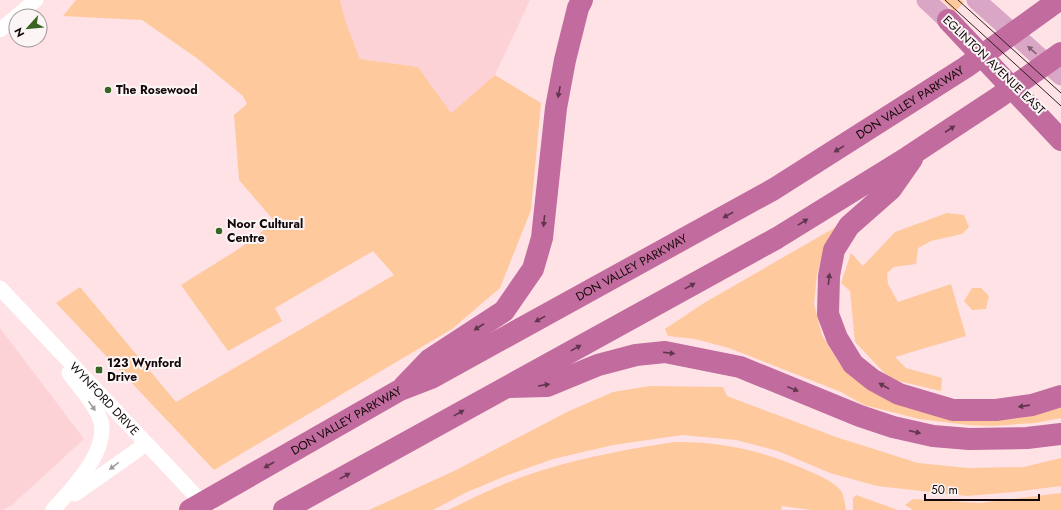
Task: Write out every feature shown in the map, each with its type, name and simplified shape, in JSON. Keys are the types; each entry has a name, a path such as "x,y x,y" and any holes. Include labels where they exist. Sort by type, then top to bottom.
{"highway":[{"path":"400,390 429,360 504,310 533,269 542,238 556,108 565,60 578,8 582,0"},
{"path":"565,60 587,13 598,0"},
{"path":"1027,24 1052,0"},
{"name":"DON VALLEY PARKWAY","path":"190,510 400,390 431,378 774,189 966,67 1059,0"},
{"path":"948,20 1061,140"},
{"path":"284,510 777,238 918,151 999,97 1061,53"},
{"path":"918,151 891,188 849,226 834,250 828,276 827,296 828,314 837,338 853,364 873,380 899,394 953,410 996,410 1032,405 1061,396"},
{"path":"505,387 546,386 598,365 636,356 666,352 740,367 860,416 893,427 932,436 969,439 1027,438 1061,434"},
{"path":"1027,438 1061,425"}],"main road":[{"name":"EGLINTON AVENUE EAST","path":"926,0 1061,129"},
{"path":"976,0 1061,76"}],"street":[{"path":"25,8 36,0"},
{"name":"WYNFORD DRIVE","path":"0,288 209,510"},
{"path":"38,328 99,416 102,431 94,459 82,478 54,510"},
{"path":"54,510 127,456 149,447"}],"shaded area":[{"path":"76,0 340,0 346,23 360,59 418,67 451,113 495,75 541,103 531,210 500,288 452,329 214,470 56,303 80,287 176,402 394,275 373,251 275,308 282,321 228,351 181,285 237,250 275,222 239,180 234,115 247,104 243,96 198,59 142,20 63,16"},
{"path":"340,0 530,0 495,75 451,113 418,67 360,59 346,23"},
{"path":"942,0 961,0 964,2 955,12"},
{"path":"947,213 964,215 969,227 962,234 931,241 918,248 916,264 894,267 887,273 888,284 898,302 951,284 966,336 895,357 906,368 942,378 941,391 890,379 855,342 850,291 841,283 851,253 863,266 895,232"},
{"path":"836,227 824,250 817,274 814,304 822,335 841,366 853,378 903,404 1061,404 1061,418 1035,423 992,426 968,425 919,419 864,405 841,392 729,348 695,339 668,336 665,329 704,303"},
{"path":"972,288 981,288 989,296 986,309 972,310 964,301"},
{"path":"0,328 84,439 12,505 3,510 0,510"},
{"path":"650,386 723,387 727,396 839,438 918,463 968,468 1024,467 1061,458 1061,486 967,496 877,486 830,473 778,451 736,440 682,435 613,445 553,459 467,492 433,510 369,510 454,471 569,411 613,392"},
{"path":"674,442 710,443 744,449 761,453 794,465 823,478 836,486 842,492 846,510 812,510 782,506 781,510 448,510 505,484 557,466 607,454"},
{"path":"1061,493 1061,510 913,510 905,505 913,499 980,503"},
{"path":"856,495 898,510 853,510 853,498"}],"tram line":[{"path":"945,0 1061,106"},
{"path":"958,0 1061,93"}],"place":[{"name":"The Rosewood","path":"108,90"},
{"name":"Noor Cultural Centre","path":"219,231"},
{"name":"123 Wynford Drive","path":"99,370"}]}
